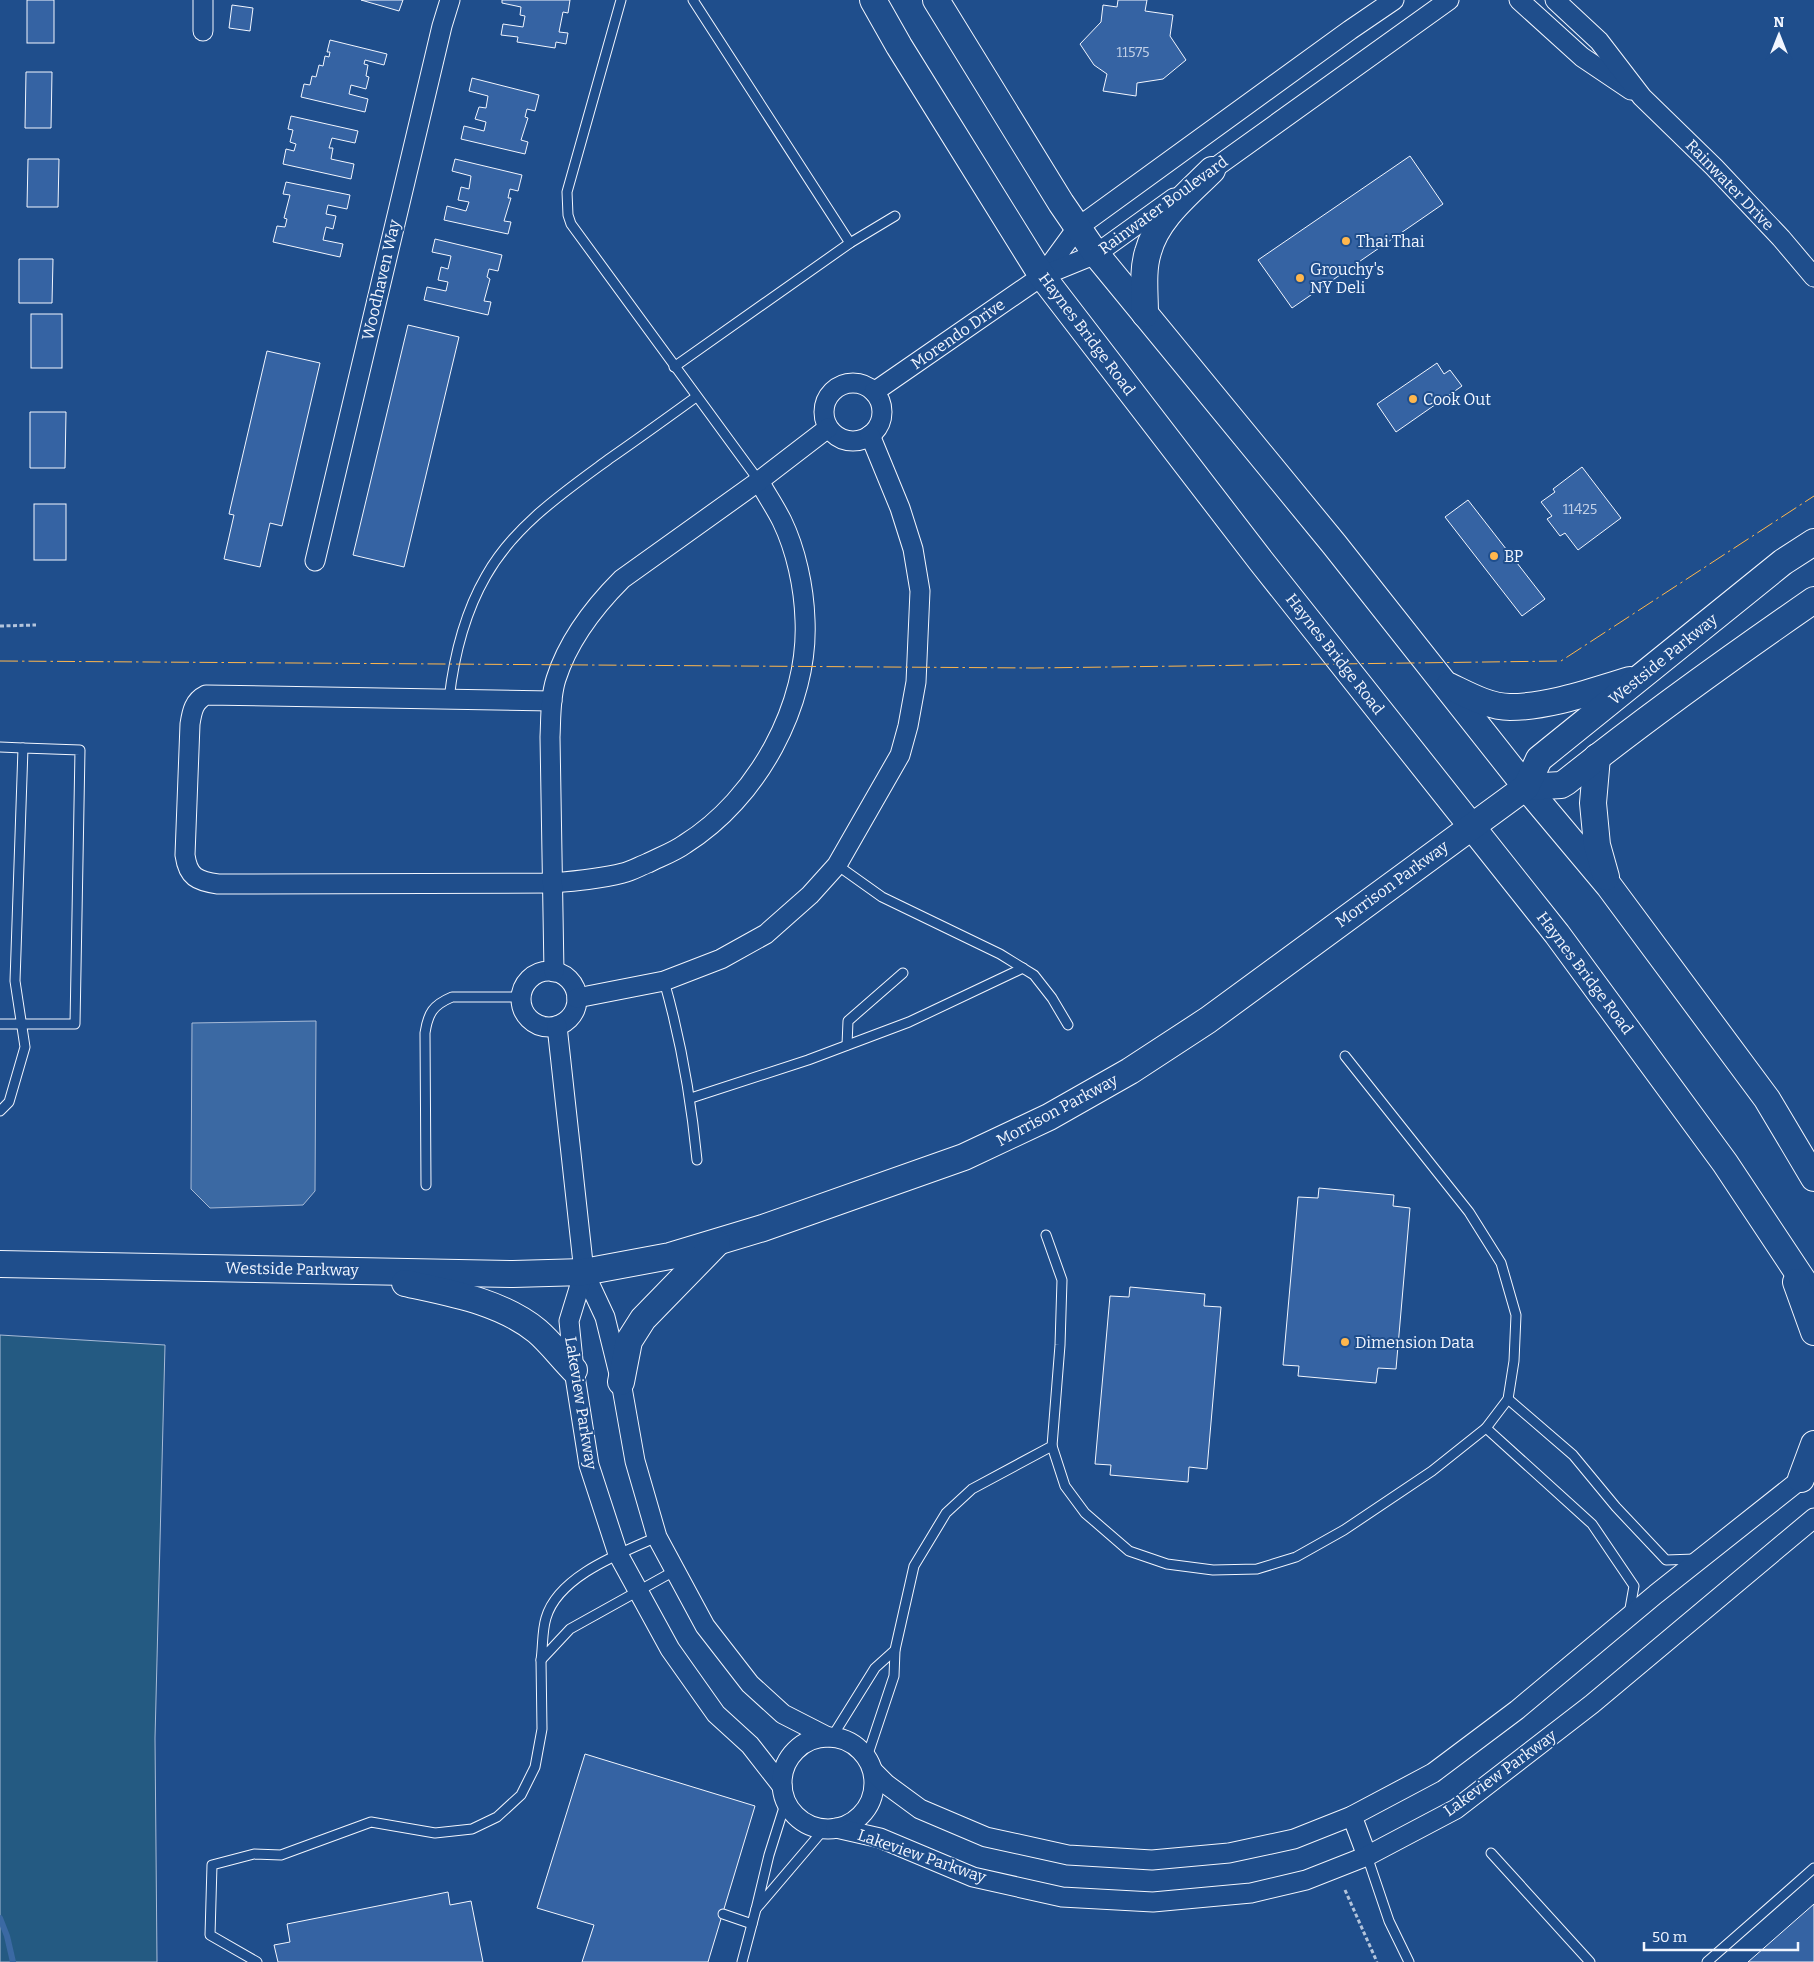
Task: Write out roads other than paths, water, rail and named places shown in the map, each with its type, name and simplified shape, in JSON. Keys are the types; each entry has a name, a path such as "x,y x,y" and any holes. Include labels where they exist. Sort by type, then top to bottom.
{"main road":[{"name":"Haynes Bridge Road","path":"873,0 898,46 1042,276 1266,567 1557,934 1712,1145 1814,1297"},
{"path":"936,0 1077,228 1096,254 1329,538 1526,787 1609,886 1767,1098 1814,1178"},
{"path":"1145,314 1147,254 1154,234 1168,215 1212,170"},
{"name":"Westside Parkway","path":"1526,787 1539,758 1784,562 1814,542"},
{"path":"1471,826 1526,787 1560,785 1687,689 1814,600"},
{"path":"1444,683 1475,699 1509,707 1547,702 1641,676"},
{"path":"1597,757 1593,803 1597,845 1609,886"},
{"name":"Morrison Parkway","path":"584,1272 670,1256 763,1228 964,1157 1049,1117 1130,1071 1208,1020 1471,826"},
{"path":"621,1382 629,1342 644,1319 718,1242"},
{"path":"1784,1250 1814,1332"},
{"name":"Westside Parkway","path":"0,1264 513,1274 584,1272"},
{"path":"355,1271 481,1301 537,1331 574,1370"},
{"path":"1808,1474 1814,1444"}],"street":[{"path":"203,0 203,31"},
{"name":"Woodhaven Way","path":"315,561 450,0"},
{"name":"Rainwater Boulevard","path":"1042,276 1077,228 1394,0"},
{"name":"Rainwater Boulevard","path":"1042,276 1096,254 1449,0"},
{"name":"Rainwater Drive","path":"1519,0 1582,58 1642,97"},
{"name":"Rainwater Drive","path":"1555,0 1600,41 1642,97 1714,167 1781,238 1814,277"},
{"name":"Morendo Drive","path":"874,392 1042,276"},
{"path":"847,383 857,383 866,386 880,400 881,420 877,429 862,440 843,440 828,428 824,420 826,401 830,393 838,387 847,383"},
{"path":"554,972 550,737 552,701 556,679 568,649 603,597 622,579 759,482 828,428"},
{"path":"577,998 664,981 721,960 766,934 810,895 837,865 900,755 908,726 916,682 920,592 913,550 900,508 870,435"},
{"path":"552,701 206,695 199,698 192,709 190,724 185,855 187,866 193,876 202,881 218,884 552,883 590,880 625,873 685,845 713,824 740,796 764,764 783,729 797,690 804,652 805,620 802,588 794,554 782,521 759,482"},
{"path":"544,972 554,972 563,975 575,989 577,998 576,1008 572,1016 565,1022 557,1026 548,1027 531,1021 525,1014 521,997 523,988 535,975 544,972"},
{"path":"557,1026 584,1272 604,1317 621,1382 635,1461 657,1537 706,1626 750,1684 783,1714 830,1737"},
{"name":"Lakeview Parkway","path":"584,1272 569,1321 574,1370 589,1466 618,1554 670,1649 716,1714 750,1745 784,1793"},
{"path":"870,1764 874,1786 871,1800 862,1813 850,1823 830,1828 806,1823 794,1813 784,1793 784,1771 790,1757 800,1746 814,1739 830,1737 843,1739 856,1746 886,1784 920,1809 986,1837 1068,1855 1152,1860 1229,1853 1294,1839 1352,1816 1433,1773 1517,1710 1700,1558 1808,1474"},
{"name":"Lakeview Parkway","path":"830,1828 880,1838 973,1877 1062,1897 1153,1902 1251,1893 1306,1880 1367,1856 1456,1809 1592,1704 1814,1518"},
{"path":"1352,1816 1367,1856"}],"lane":[{"path":"621,0 567,192 568,215 571,224 759,482"},
{"path":"693,0 850,243"},
{"path":"674,367 850,243 895,216"},
{"path":"449,699 452,671 472,604 486,576 501,554 544,508 696,397"},
{"path":"0,747 80,750 75,1024 0,1024"},
{"path":"0,1111 9,1102 25,1047 15,981 23,748"},
{"path":"837,865 882,897 1000,954 1034,975 1068,1025"},
{"path":"691,1098 909,1022 1023,968"},
{"path":"847,1045 848,1021 903,974"},
{"path":"664,981 677,1028 691,1098 698,1160"},
{"path":"426,1185 425,1033 427,1018 432,1010 452,997 521,997"},
{"path":"1046,1235 1062,1280 1060,1345 1052,1446 1065,1486 1085,1513 1129,1551 1167,1564 1213,1570 1257,1569 1296,1557 1344,1530 1432,1471 1486,1428 1508,1399 1514,1361 1516,1315 1500,1262 1469,1212 1345,1056"},
{"path":"1508,1399 1573,1454 1616,1507 1666,1560 1700,1558"},
{"path":"1486,1428 1592,1524 1634,1586 1629,1616"},
{"path":"870,1764 894,1676 895,1650 914,1566 946,1513 972,1489 1052,1446"},
{"path":"257,1962 210,1935 212,1865 254,1854 281,1855 371,1822 435,1833 472,1829 497,1817 521,1795 535,1767 542,1729 541,1660 546,1618 553,1604 570,1582 618,1554 657,1537"},
{"path":"541,1660 570,1629 676,1570"},
{"path":"830,1737 876,1668 895,1650"},
{"path":"742,1962 784,1793"},
{"path":"756,1909 830,1828"},
{"path":"1491,1853 1590,1962"},
{"path":"1367,1856 1389,1921 1410,1962"},
{"path":"1707,1962 1814,1868"},
{"path":"722,1914 752,1924"}],"waterway":[{"path":"0,1918 7,1936 13,1962"}],"place":[{"name":"Thai Thai","path":"1346,241"},
{"name":"Grouchy's NY Deli","path":"1300,278"},
{"name":"Cook Out","path":"1413,399"},
{"name":"BP","path":"1494,556"},
{"name":"Dimension Data","path":"1345,1342"}]}
